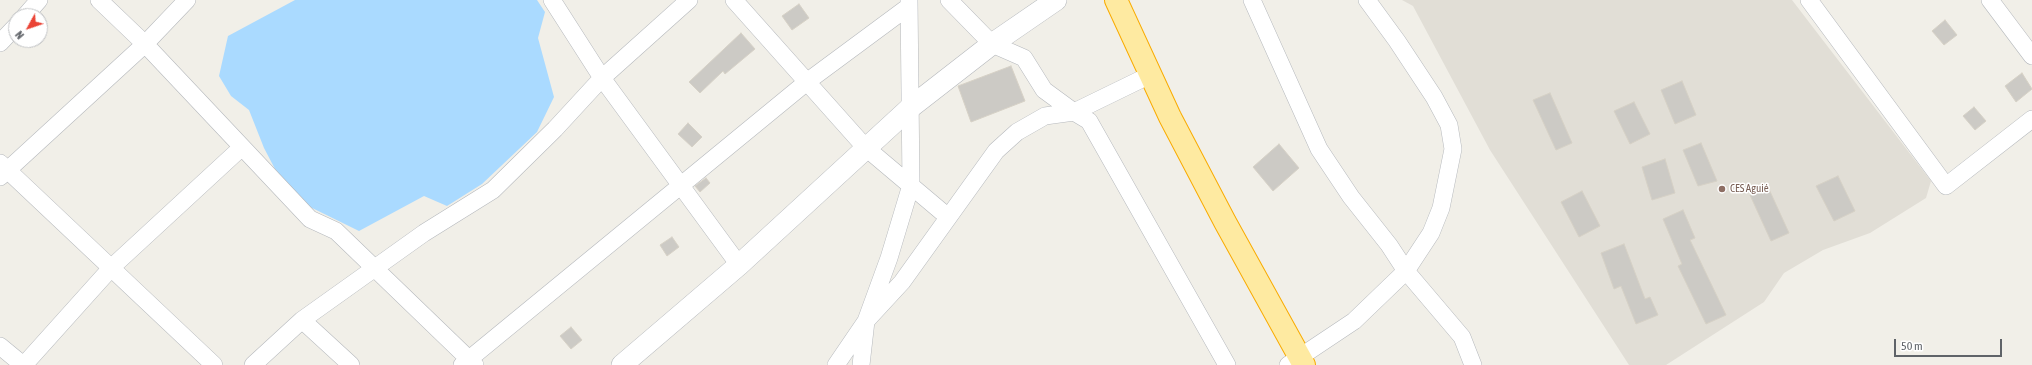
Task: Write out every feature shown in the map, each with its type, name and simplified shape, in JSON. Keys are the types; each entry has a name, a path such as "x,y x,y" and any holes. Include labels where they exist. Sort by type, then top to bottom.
{"highway":[{"path":"1116,0 1170,117 1297,362"}],"street":[{"path":"32,8 39,0"},
{"path":"99,0 145,44 241,148 310,219 336,231 376,268 469,363 808,81 908,3"},
{"path":"187,0 145,44 3,170 112,267 214,365"},
{"path":"552,0 602,78 680,187 739,265"},
{"path":"253,365 302,320 424,233 494,190 555,129 602,78 689,0"},
{"path":"734,0 866,147 948,217"},
{"path":"949,0 992,44 1024,58 1044,90 1089,121 1227,365"},
{"path":"622,365 739,265 911,107 992,44 1056,0"},
{"path":"1252,0 1320,149 1351,197 1389,245 1406,271 1462,337 1473,365"},
{"path":"1297,362 1354,321 1406,271 1431,233 1441,208 1453,149 1449,125 1434,97 1397,41 1367,0"},
{"path":"1809,0 1946,186 2032,119"},
{"path":"1990,0 2032,56"},
{"path":"861,365 866,321 890,258 911,185 911,107 908,3"},
{"path":"0,43 8,34"},
{"path":"836,365 866,321 902,282 996,151 1017,132 1045,116 1074,112 1150,75"},
{"path":"0,346 23,365 112,267 241,148"},
{"path":"302,320 351,365"}],"shaded area":[{"name":"CES Aguié","path":"1402,0 1792,0 1931,181 1926,198 1870,233 1823,250 1784,273 1764,302 1666,365 1629,365 1490,150 1413,6"}],"water":[{"path":"295,0 537,0 545,12 538,38 554,97 537,132 482,184 447,206 424,196 359,231 306,205 275,169 264,148 249,110 231,96 219,76 228,36"}],"building":[{"path":"799,4 809,18 792,30 782,16"},
{"path":"1945,20 1957,35 1944,45 1932,31"},
{"path":"741,33 755,49 725,74 723,71 700,93 689,82"},
{"path":"1011,66 1025,101 971,122 958,86"},
{"path":"2022,73 2032,89 2016,102 2005,86"},
{"path":"1682,81 1696,115 1675,124 1661,90"},
{"path":"1550,93 1572,143 1556,150 1533,100"},
{"path":"1634,102 1650,134 1630,144 1614,111"},
{"path":"1974,107 1986,121 1975,130 1963,116"},
{"path":"688,123 702,137 692,147 678,134"},
{"path":"1701,143 1717,181 1698,186 1683,150"},
{"path":"1279,144 1299,168 1273,191 1253,167"},
{"path":"1665,159 1675,193 1652,200 1642,167"},
{"path":"1838,176 1855,211 1834,221 1816,186"},
{"path":"706,178 710,183 700,192 695,186"},
{"path":"1768,187 1789,233 1771,241 1750,195"},
{"path":"1582,191 1600,226 1579,237 1561,202"},
{"path":"1683,210 1695,238 1690,240 1726,315 1706,324 1678,266 1682,264 1663,219"},
{"path":"672,237 679,247 667,256 660,245"},
{"path":"1624,244 1645,299 1650,297 1658,315 1636,324 1621,286 1614,289 1601,253"},
{"path":"571,327 582,340 571,349 560,336"}],"place":[{"name":"CES Aguié","path":"1722,189"}]}
